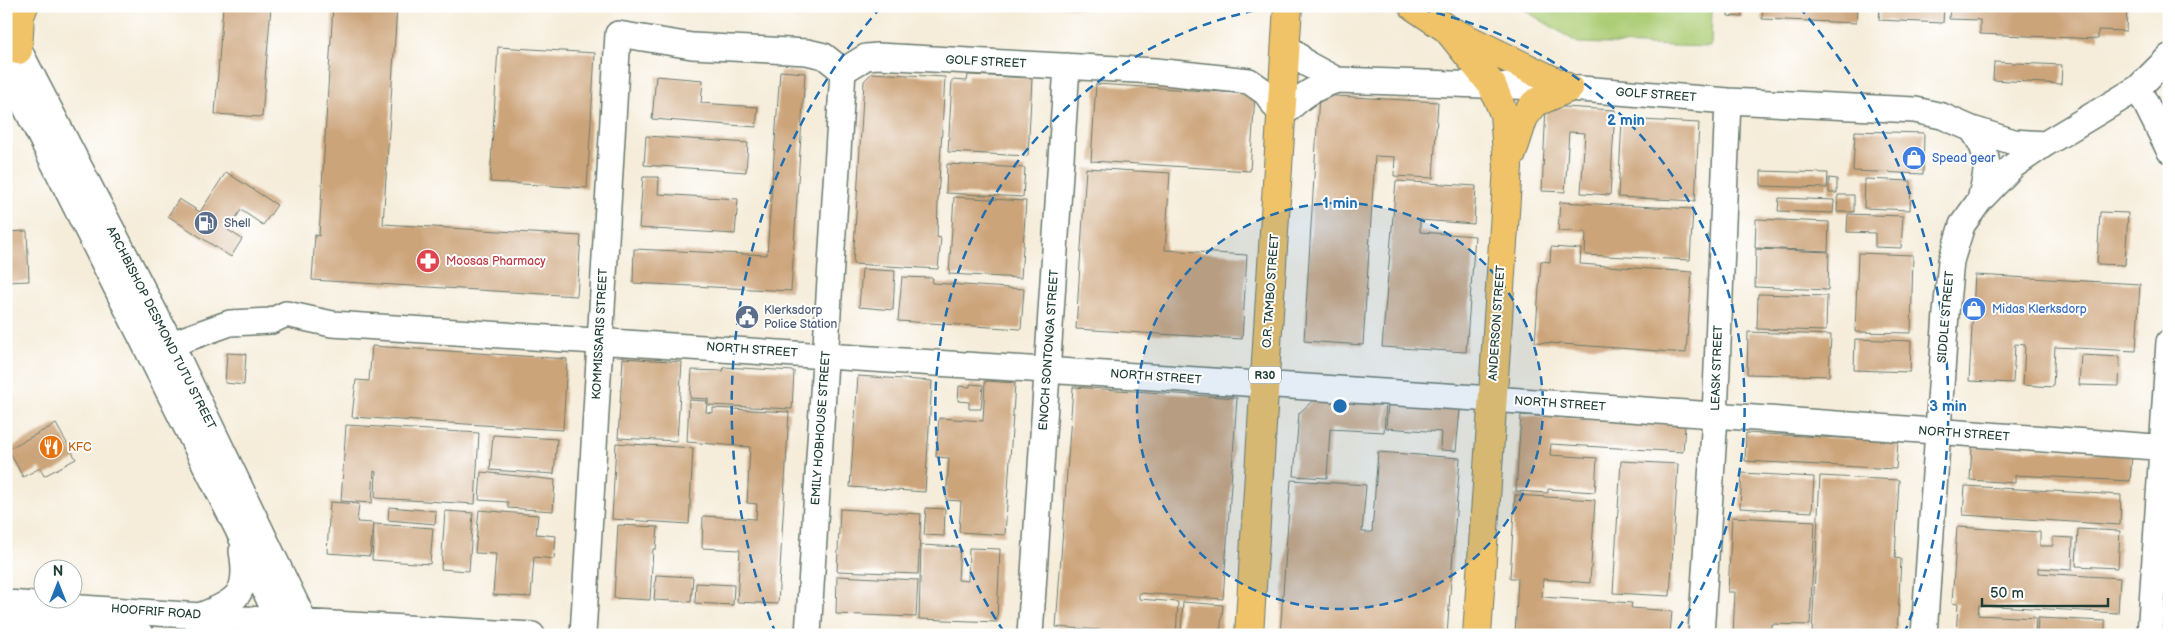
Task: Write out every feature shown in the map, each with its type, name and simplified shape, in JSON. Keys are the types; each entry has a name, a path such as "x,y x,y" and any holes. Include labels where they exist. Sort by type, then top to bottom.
{"main road":[{"path":"12,59 20,16 24,6"},
{"name":"O.R. TAMBO STREET","path":"1249,635 1288,6"},
{"path":"1414,6 1447,29 1569,88"},
{"name":"ANDERSON STREET","path":"1447,29 1492,85 1504,114 1508,167 1477,635"},
{"path":"1508,167 1524,118 1535,103 1569,88"}],"street":[{"name":"ARCHBISHOP DESMOND TUTU STREET","path":"6,24 12,59 161,349 308,628"},
{"name":"KOMMISSARIS STREET","path":"583,635 618,34 692,46 807,52 824,56 843,72"},
{"name":"GOLF STREET","path":"1286,45 1307,64 1337,80"},
{"name":"GOLF STREET","path":"843,72 866,57 878,56 1155,71 1249,81 1266,92 1282,116 1301,96 1337,80 1569,88 1728,101 1915,110 1942,116 1972,129 2014,142 2045,144"},
{"name":"SIDDLE STREET","path":"1924,635 1937,432 1951,260 1962,225 1980,200 2013,166 2045,144 2138,88 2169,57"},
{"name":"ENOCH SONTONGA STREET","path":"1030,635 1067,66"},
{"name":"EMILY HOBHOUSE STREET","path":"808,635 843,72"},
{"path":"2138,88 2169,150"},
{"name":"LEASK STREET","path":"1701,635 1715,416 1728,101"},
{"path":"1972,129 1985,147 1987,170 1980,200"},
{"name":"NORTH STREET","path":"161,349 230,323 271,321 286,314 332,324 1492,399 2166,448"},
{"path":"2150,635 2166,448 2169,342"},
{"name":"ARCHBISHOP DESMOND TUTU STREET","path":"161,349 282,628"},
{"path":"202,615 224,607 235,599 242,586 246,574 238,530"},
{"name":"HOOFRIF ROAD","path":"6,603 202,615 282,628 532,635"},
{"name":"HOOFRIF ROAD","path":"6,625 141,635"}],"green space":[{"path":"1518,6 1712,6 1711,47 1578,43"}],"building":[{"path":"223,6 271,6 262,117 215,114"},
{"path":"333,6 397,6 383,224 581,236 577,296 312,280 315,235 319,236"},
{"path":"1055,6 1084,6 1083,9"},
{"path":"1728,6 1742,6 1742,17 1728,16"},
{"path":"1763,6 1857,6 1856,23 1762,19"},
{"path":"1880,6 1944,6 1943,23 1879,20"},
{"path":"1950,6 2127,6 2126,31 2098,30 2098,39 1980,34 1980,20 1949,19"},
{"path":"498,47 595,53 587,188 490,182"},
{"path":"1994,62 2062,65 2061,84 1993,80"},
{"path":"780,71 805,73 791,291 633,283 634,249 767,255"},
{"path":"872,73 945,77 938,200 937,237 941,238 938,269 853,264 864,81"},
{"path":"968,75 1032,78 1028,156 948,152 952,80 967,81"},
{"path":"656,76 703,80 701,103 758,107 756,127 652,119"},
{"path":"1096,84 1255,94 1250,171 1091,161"},
{"path":"1319,95 1438,102 1433,178 1394,176 1395,157 1375,156 1363,345 1304,341"},
{"path":"1546,106 1615,110 1610,195 1581,193 1585,133 1569,132 1565,192 1542,191"},
{"path":"1622,119 1699,123 1695,201 1618,197"},
{"path":"1855,131 1924,133 1923,174 1853,171"},
{"path":"646,136 748,143 746,172 644,165"},
{"path":"947,164 1025,168 1023,197 946,193"},
{"path":"1086,168 1170,173 1165,250 1247,255 1242,339 1076,329"},
{"path":"1761,171 1828,173 1827,188 1761,186"},
{"name":"Shell","path":"226,172 277,205 263,225 241,210 228,230 242,239 231,257 168,216 179,199 200,212"},
{"path":"643,177 659,177 658,194 738,199 735,234 639,228"},
{"path":"1829,178 1837,179 1837,193 1829,193"},
{"path":"1865,179 1911,181 1910,210 1864,208"},
{"path":"1396,181 1476,186 1474,224 1420,220 1420,232 1475,236 1466,352 1382,347"},
{"path":"1838,195 1854,195 1854,212 1837,212"},
{"path":"954,197 1026,201 1021,278 949,274"},
{"path":"1779,198 1834,200 1833,213 1778,211"},
{"path":"1560,202 1693,209 1690,260 1585,255 1586,232 1558,231"},
{"path":"2100,212 2128,213 2125,265 2097,264"},
{"path":"1848,214 1903,216 1901,248 1875,247 1875,233 1847,232"},
{"path":"1756,219 1829,222 1828,251 1755,248"},
{"path":"27,231 29,281 6,282 6,232"},
{"path":"1551,247 1581,249 1580,264 1692,272 1686,353 1535,342 1541,261 1550,262"},
{"path":"1756,249 1829,252 1828,290 1755,287"},
{"path":"1858,253 1913,255 1911,333 1855,332"},
{"path":"862,269 895,271 893,310 859,307"},
{"path":"1975,275 2140,284 2136,351 2055,347 2053,387 2023,385 2025,345 2015,344 2013,383 1969,381"},
{"path":"902,277 933,278 932,283 1024,289 1021,329 898,321"},
{"path":"1758,294 1827,296 1826,331 1757,329"},
{"path":"1748,332 1831,335 1829,376 1747,374"},
{"path":"1855,339 1911,341 1910,372 1854,370"},
{"path":"372,346 567,359 563,430 352,417 356,380 369,381"},
{"path":"227,353 246,354 244,385 225,383"},
{"path":"2081,355 2120,357 2119,386 2079,385"},
{"path":"623,358 682,362 677,441 618,438"},
{"path":"724,367 794,371 792,409 708,405 708,399 690,398 692,370 723,371"},
{"path":"858,376 932,381 925,492 850,487"},
{"path":"985,381 1015,383 1005,535 959,532 961,501 946,500 949,458 936,457 939,418 983,421"},
{"path":"970,384 983,385 981,409 969,409 969,402 958,401 959,386 970,387"},
{"path":"1073,387 1237,398 1223,599 1139,593 1139,599 1178,602 1176,635 1056,627"},
{"path":"1316,398 1386,403 1384,432 1330,429 1327,478 1294,476 1299,413"},
{"path":"689,400 707,401 706,412 713,413 713,408 789,412 778,604 737,602 740,550 702,548 703,516 756,519 757,504 747,503 750,447 687,442"},
{"path":"1388,404 1460,409 1456,451 1440,450 1441,432 1386,428"},
{"path":"1521,415 1685,425 1683,452 1551,444 1550,455 1597,458 1595,492 1548,489 1548,493 1516,491"},
{"path":"56,424 76,459 44,476 40,468 23,477 8,449"},
{"path":"346,425 479,433 475,504 375,498 376,472 374,471 372,503 341,501"},
{"path":"1746,433 1898,441 1896,469 1745,461"},
{"path":"493,435 557,439 554,474 490,470"},
{"path":"616,443 693,448 689,524 612,519"},
{"path":"1972,447 2132,455 2130,481 2015,475 2015,483 1970,480"},
{"path":"1378,452 1460,458 1447,635 1280,635 1291,480 1366,485 1362,532 1372,532"},
{"path":"1621,461 1678,464 1670,596 1613,593"},
{"path":"481,472 555,480 553,511 508,508 508,502 479,500"},
{"path":"1742,473 1814,477 1812,512 1740,508"},
{"path":"1820,476 1899,480 1895,558 1901,559 1897,635 1812,633"},
{"path":"1965,486 2121,495 2120,525 1963,515"},
{"path":"1515,495 1595,500 1590,583 1543,579 1542,597 1632,603 1631,608 1672,611 1670,635 1515,635 1518,578 1510,578"},
{"path":"330,502 359,504 357,522 373,523 370,556 327,553"},
{"path":"389,507 436,511 435,524 388,520"},
{"path":"926,508 945,509 944,536 924,535"},
{"path":"840,509 921,514 918,574 837,571"},
{"path":"479,510 538,515 536,534 556,536 554,559 534,557 531,597 493,595 496,554 475,553"},
{"path":"445,511 473,513 469,571 441,569"},
{"path":"1732,517 1815,521 1810,625 1772,624 1772,635 1733,635 1735,592 1728,592"},
{"path":"374,524 433,528 430,564 372,560"},
{"path":"618,525 658,527 656,549 653,549 650,600 614,598"},
{"path":"1957,527 2040,532 2040,546 2053,546 2053,537 2073,538 2072,570 2038,568 2038,573 2120,578 2118,613 1979,605 1978,615 2036,618 2035,635 1956,635 1958,604 1952,603"},
{"path":"2078,529 2120,531 2118,568 2076,566"},
{"path":"921,545 960,547 958,580 968,581 969,548 1000,549 997,622 919,619"},
{"path":"656,575 693,577 691,602 654,600"},
{"path":"837,576 918,580 916,617 836,614"},
{"path":"696,583 734,585 733,605 695,603"},
{"path":"1183,602 1223,605 1220,635 1181,635"},
{"path":"2038,618 2105,621 2105,635 2037,635"}],"place":[{"name":"Spead gear","path":"1914,158"},
{"name":"Shell","path":"206,223"},
{"name":"Moosas Pharmacy","path":"428,261"},
{"name":"Midas Klerksdorp","path":"1974,309"},
{"name":"Klerksdorp Police Station","path":"747,317"},
{"name":"KFC","path":"51,447"}]}
